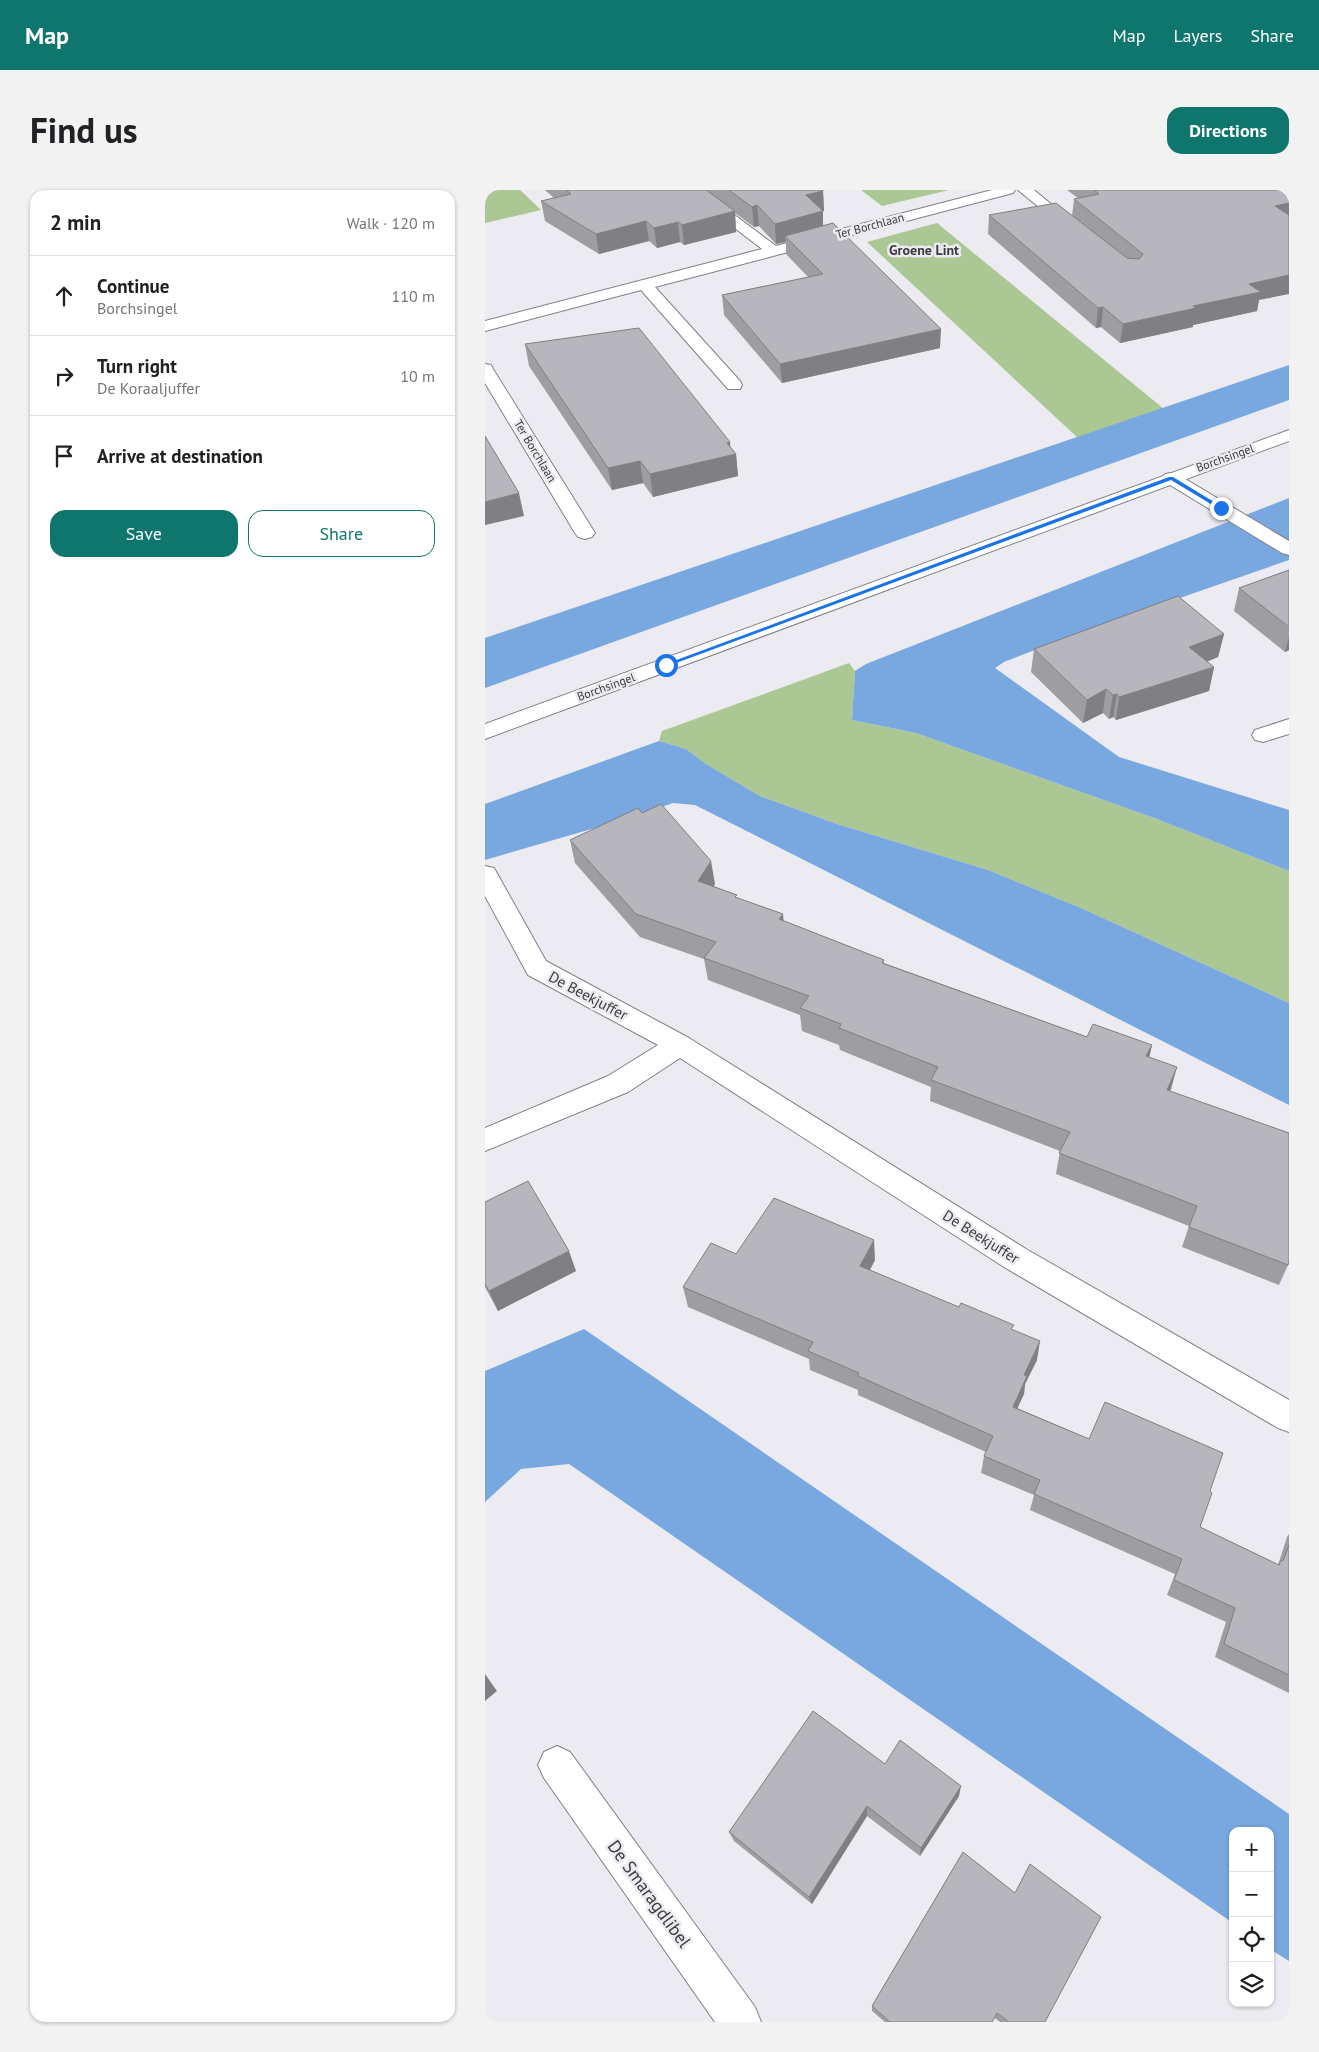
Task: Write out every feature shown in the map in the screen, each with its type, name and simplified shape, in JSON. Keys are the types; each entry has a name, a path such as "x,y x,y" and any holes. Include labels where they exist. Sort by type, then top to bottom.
{"street":[{"path":"692,190 774,251"},
{"name":"Ter Borchlaan","path":"485,326 1008,190"},
{"path":"1025,190 1085,237"},
{"path":"645,285 734,386"},
{"name":"Ter Borchlaan","path":"485,369 585,533"},
{"name":"Borchsingel","path":"485,732 1289,435"},
{"path":"1171,478 1289,549"},
{"path":"1263,735 1289,726"},
{"name":"De Beekjuffer","path":"487,877 537,968 680,1046 1015,1258 1289,1417"},
{"path":"485,1140 618,1084 680,1046"},
{"name":"De Smaragdlibel","path":"557,1765 740,2022"}],"green space":[{"path":"485,190 520,190 541,210 485,223"},
{"path":"861,190 949,190 882,206"},
{"path":"937,223 1164,409 1078,438 867,242"},
{"path":"849,663 855,671 852,720 916,733 1157,819 1289,871 1289,1003 1081,908 988,870 837,824 760,796 706,764 686,749 659,741 662,731"}],"water":[{"path":"1289,365 1289,400 485,688 485,638"},
{"path":"1289,498 1289,560 1079,633 1004,662 995,668 1119,757 1289,810 1289,871 1157,819 916,733 852,720 855,671 866,664"},
{"path":"659,741 686,749 706,764 760,796 837,824 988,870 1081,908 1289,1003 1289,1105 695,805 673,803 643,814 485,860 485,804"},
{"path":"584,1329 1289,1814 1289,1961 1274,1952 1274,1827 1229,1827 1229,1920 569,1464 521,1469 485,1502 485,1371"}],"building":[{"path":"566,190 706,190 735,211 682,225 678,222 654,228 646,221 596,234 541,201 571,194"},
{"path":"729,190 823,190 806,195 823,211 775,224 757,205 752,207"},
{"path":"1094,190 1289,190 1289,203 1275,206 1289,215 1289,275 1249,284 1261,292 1193,306 1196,308 1123,324 1103,307 1098,308 989,215 1056,203 1127,258 1139,259 1143,254 1074,199 1099,194"},
{"path":"833,223 941,329 780,364 722,295 823,274 785,236"},
{"path":"639,328 730,442 727,443 736,454 650,474 640,461 608,468 525,344"},
{"path":"485,436 519,493 485,502"},
{"path":"1289,570 1289,627 1239,588"},
{"path":"1178,596 1224,634 1189,647 1214,667 1119,697 1117,694 1113,695 1106,689 1087,700 1034,649"},
{"path":"661,804 711,861 698,881 737,895 735,897 783,914 779,919 884,960 882,963 1087,1037 1093,1024 1152,1045 1146,1056 1177,1067 1167,1090 1289,1133 1288,1265 1189,1227 1197,1206 1059,1153 1070,1132 931,1080 938,1067 839,1028 841,1024 800,1008 809,996 704,958 716,942 636,914 570,840 638,808 642,813"},
{"path":"528,1181 569,1251 489,1291 485,1284 485,1202"},
{"path":"774,1198 874,1240 860,1266 959,1307 961,1303 1014,1325 1011,1329 1040,1341 1024,1375 1027,1376 1013,1407 1089,1439 1105,1402 1223,1453 1200,1527 1279,1565 1281,1560 1283,1561 1289,1545 1289,1675 1224,1644 1235,1608 1174,1580 1182,1559 1034,1494 1040,1480 984,1456 993,1436 858,1376 859,1373 808,1351 813,1342 683,1287 711,1243 736,1254"},
{"path":"813,1711 885,1764 900,1740 961,1786 921,1848 867,1806 809,1897 729,1832"},
{"path":"963,1852 1015,1893 1030,1864 1101,1917 1045,2022 1009,2022 997,2013 992,2022 890,2022 872,2006"}],"district":[{"name":"Groene Lint","path":"924,250"}],"route":[{"path":"666,665 1171,478 1221,508"}]}
